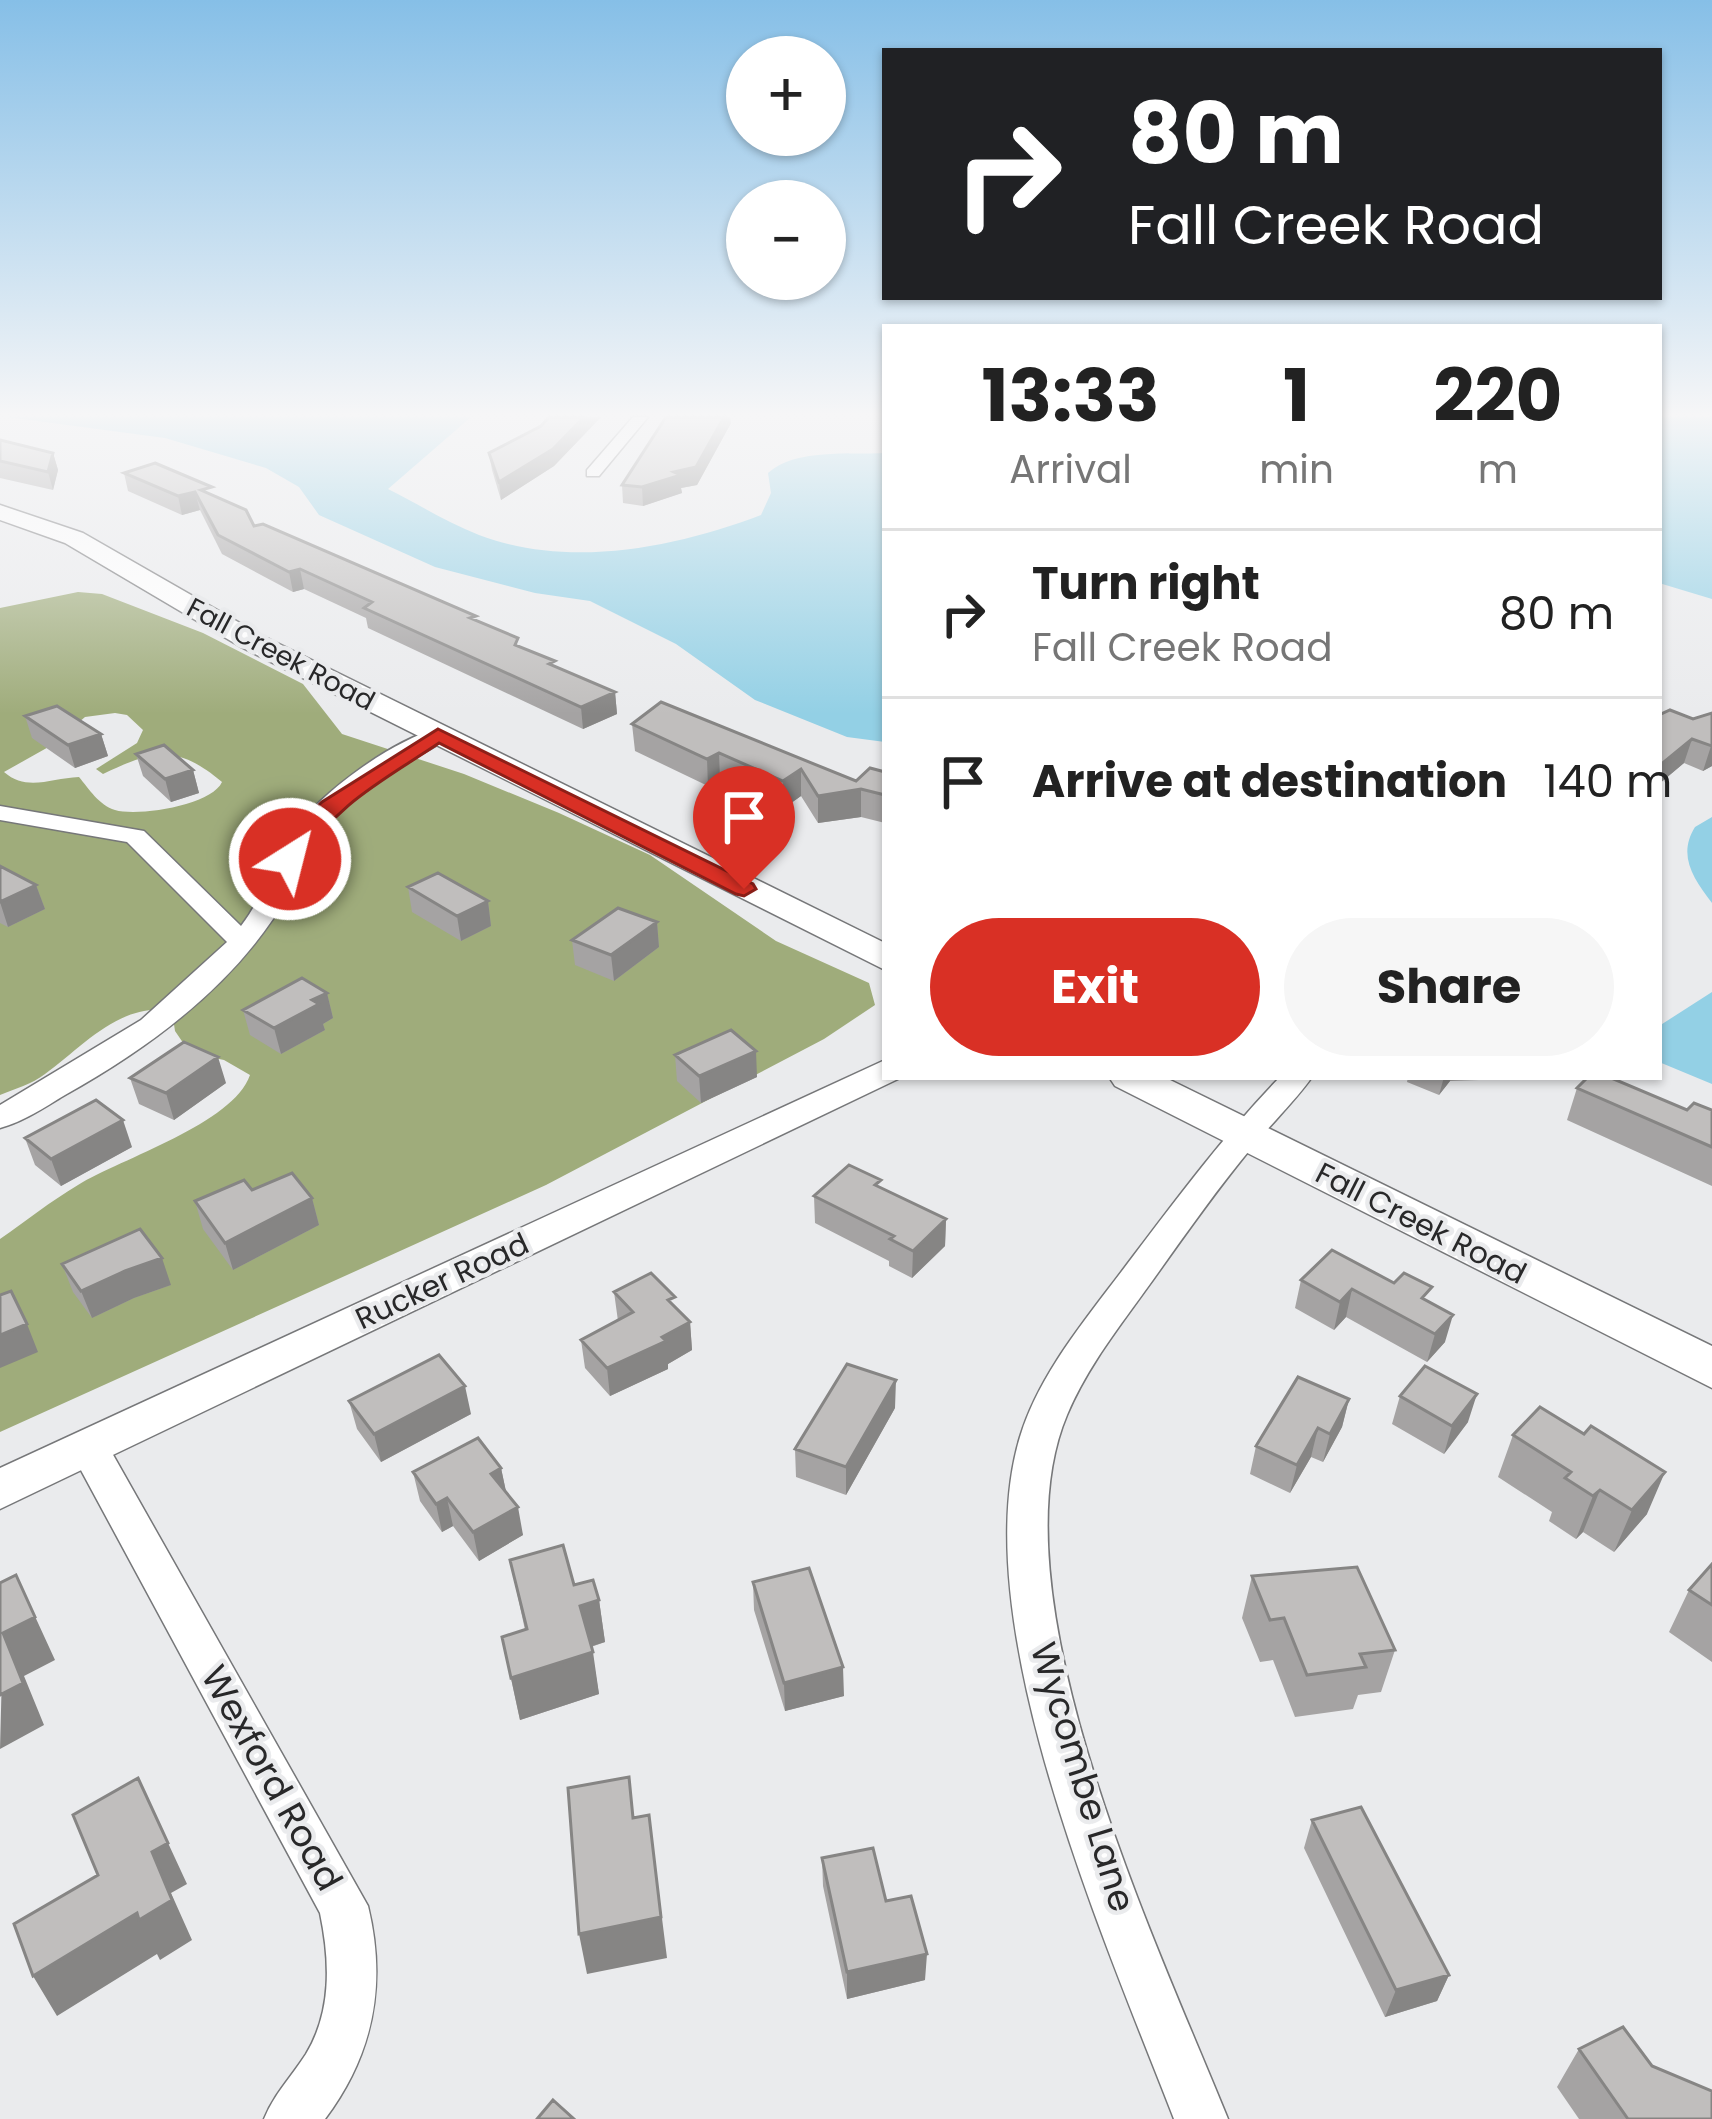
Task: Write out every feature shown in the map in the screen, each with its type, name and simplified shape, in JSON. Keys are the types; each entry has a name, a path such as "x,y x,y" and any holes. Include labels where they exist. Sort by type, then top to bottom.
{"main road":[{"name":"Fall Creek Road","path":"10,516 93,548 227,628 882,957"},
{"name":"Fall Creek Road","path":"1136,1080 1712,1369"}],"street":[{"path":"0,1118 73,1078 162,1018 242,942 313,822 354,788 438,735"},
{"path":"0,813 135,836 242,942"},
{"name":"Rucker Road","path":"0,1490 882,1072"},
{"name":"Wycombe Lane","path":"1201,2119 1104,1863 1061,1728 1032,1600 1026,1519 1038,1441 1069,1373 1243,1133 1295,1080"},
{"name":"Wexford Road","path":"89,1448 343,1906 357,1969 350,2019 327,2070 291,2119"}],"green space":[{"path":"78,592 102,594 203,633 303,684 342,734 464,774 650,855 776,941 869,983 875,1005 824,1039 546,1185 0,1432 0,1239 78,1185 200,1124 240,1093 250,1075 224,1060 190,1053 175,1031 172,1011 153,1010 119,1020 40,1078 0,1095 0,608","holes":["127,715 143,730 137,743 96,769 103,774 164,755 191,761 222,782 190,803 126,812 104,804 79,777 30,783 4,772 52,745 85,717"]}],"water":[{"path":"321,516 438,516 513,545 585,552 657,545 759,516 882,516 882,742 847,737 755,700 676,644 590,601 535,593 435,567"},
{"path":"1662,516 1712,516 1712,599 1662,584"},
{"path":"1712,817 1712,903 1694,876 1688,848 1695,827"},
{"path":"1712,992 1712,1084 1662,1063 1662,1024"}],"building":[{"path":"208,516 249,516 254,526 263,524 476,616 470,618 518,638 515,645 555,661 549,664 615,692 581,707 364,608 372,602 300,569 289,572 218,535"},
{"path":"661,702 856,781 870,768 882,771 882,794 861,789 818,796 801,769 783,781 719,753 707,759 632,724"},
{"path":"57,706 101,734 68,745 25,716"},
{"path":"1670,710 1693,719 1712,713 1712,746 1692,739 1662,764 1662,714"},
{"path":"164,745 193,770 165,779 136,754"},
{"path":"0,866 36,885 0,902"},
{"path":"438,873 488,901 457,916 408,887"},
{"path":"618,908 657,922 611,955 572,940"},
{"path":"302,978 327,993 312,1000 319,1004 274,1028 243,1010"},
{"path":"731,1030 756,1051 699,1076 675,1055"},
{"path":"184,1042 218,1057 166,1093 130,1078"},
{"path":"1585,1080 1616,1080 1687,1110 1694,1103 1712,1110 1712,1147 1577,1088"},
{"path":"96,1100 123,1120 51,1159 25,1138"},
{"path":"849,1165 881,1180 875,1185 946,1219 913,1251 890,1239 894,1236 814,1196"},
{"path":"292,1173 312,1198 225,1243 195,1201 244,1180 252,1190"},
{"path":"140,1229 162,1258 81,1291 62,1264"},
{"path":"1332,1250 1394,1283 1404,1273 1432,1287 1422,1298 1453,1315 1435,1334 1352,1289 1340,1302 1301,1280"},
{"path":"651,1273 675,1297 668,1300 690,1322 662,1337 666,1341 607,1368 581,1340 633,1312 614,1292"},
{"path":"11,1291 27,1324 0,1335 0,1295"},
{"path":"439,1355 465,1386 374,1434 349,1401"},
{"path":"847,1364 896,1380 846,1467 795,1449"},
{"path":"1425,1366 1477,1394 1452,1426 1400,1396"},
{"path":"1298,1377 1349,1399 1330,1434 1318,1428 1297,1465 1256,1446"},
{"path":"1540,1407 1584,1434 1591,1426 1665,1472 1632,1510 1600,1490 1593,1496 1565,1478 1571,1472 1513,1435"},
{"path":"478,1438 501,1468 491,1474 518,1507 473,1532 447,1498 436,1504 413,1472"},
{"path":"563,1545 574,1585 593,1580 599,1600 580,1606 593,1652 511,1678 502,1637 527,1629 510,1560"},
{"path":"1712,1564 1712,1605 1689,1590"},
{"path":"1357,1567 1395,1650 1360,1654 1366,1667 1307,1675 1284,1618 1270,1620 1252,1576"},
{"path":"809,1568 843,1667 784,1683 753,1582"},
{"path":"16,1575 35,1617 3,1633 23,1683 0,1695 0,1583"},
{"path":"629,1777 633,1818 649,1815 661,1917 579,1934 568,1788"},
{"path":"138,1778 168,1843 152,1852 172,1900 139,1920 137,1913 33,1976 14,1924 98,1875 73,1815"},
{"path":"1361,1807 1449,1975 1396,1990 1312,1820"},
{"path":"873,1848 886,1901 911,1896 927,1954 847,1972 822,1858"},
{"path":"1623,2027 1652,2066 1712,2091 1712,2119 1628,2119 1579,2049"},
{"path":"553,2100 574,2119 537,2119"}],"route":[{"path":"290,859 304,832 329,806 438,735 744,889"}]}
